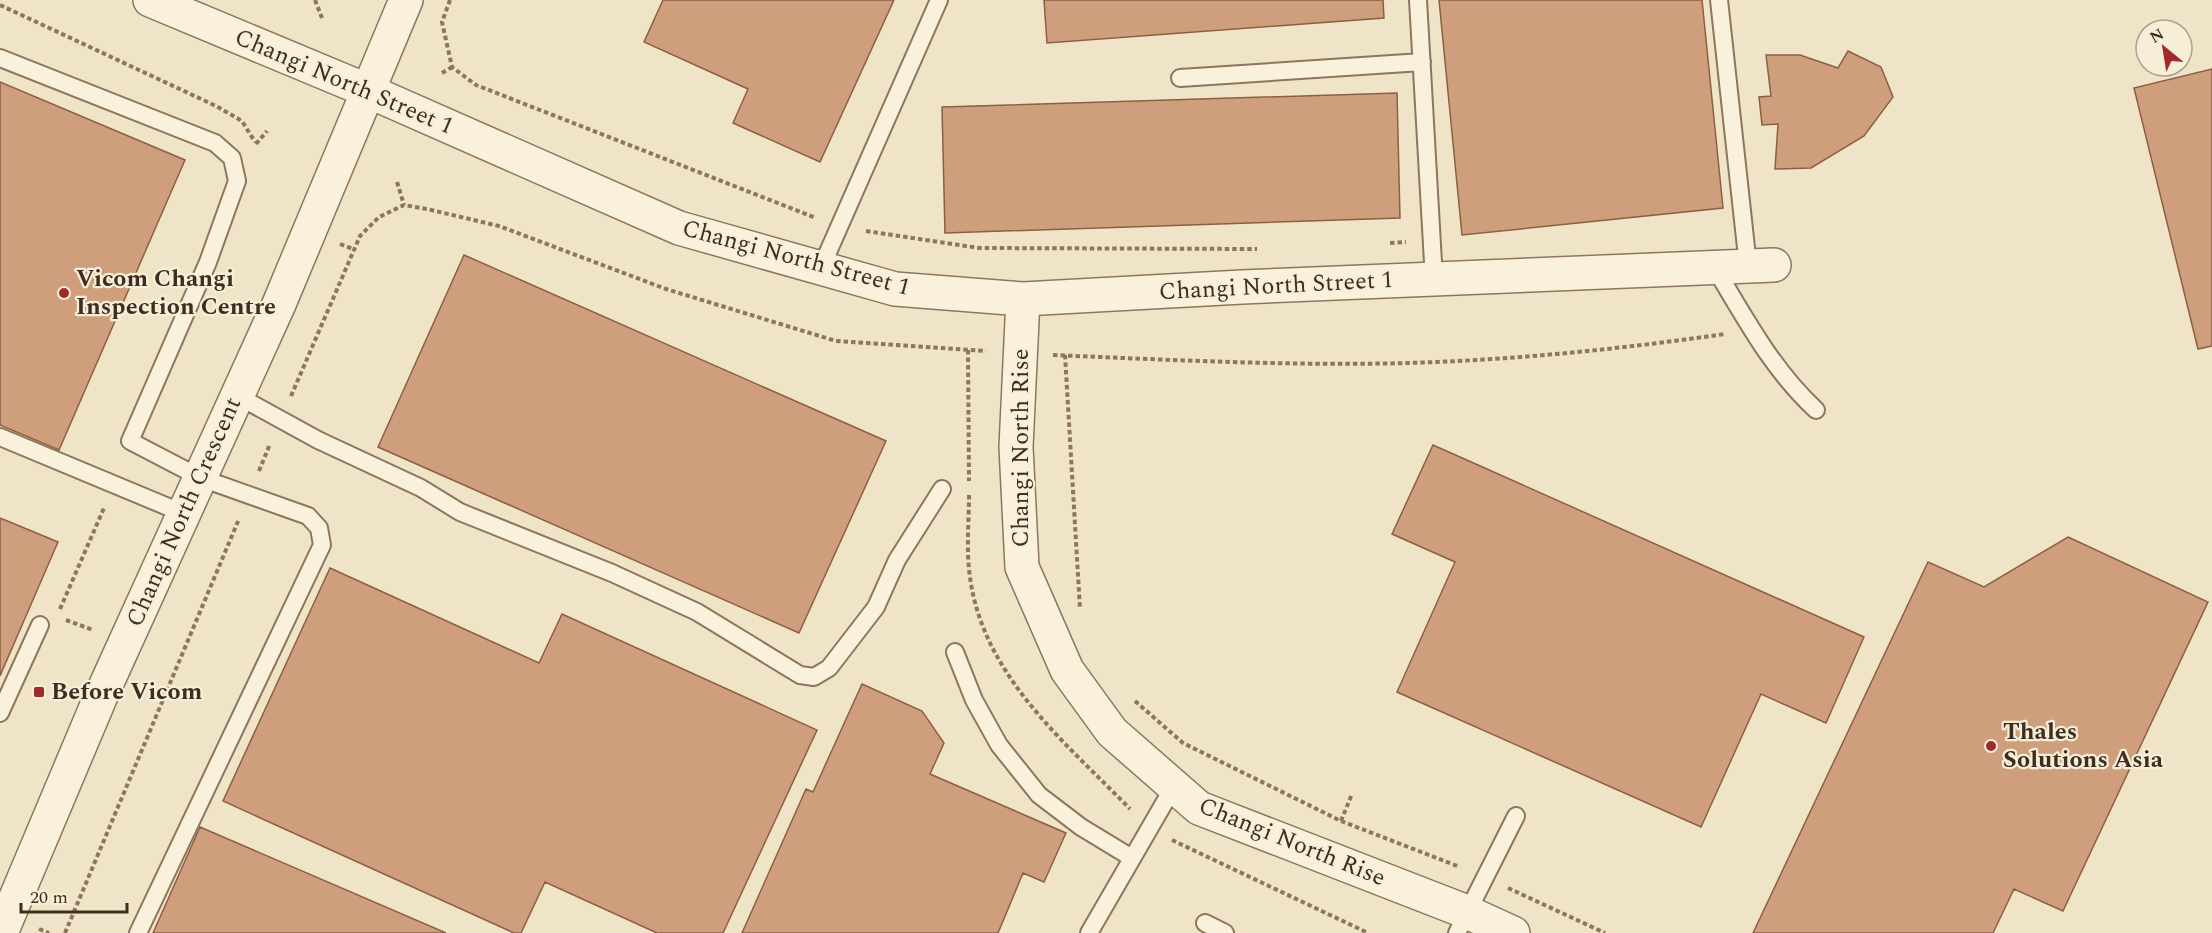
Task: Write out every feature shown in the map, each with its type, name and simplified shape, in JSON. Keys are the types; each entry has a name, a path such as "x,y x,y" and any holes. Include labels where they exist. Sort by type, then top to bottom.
{"street":[{"name":"Changi North Street 1","path":"150,0 366,90 679,228 895,289 1023,299 1716,270 1761,266"},
{"name":"Changi North Crescent","path":"1,933 100,698 185,514 236,394 279,304 366,90 406,0"},
{"name":"Changi North Rise","path":"1023,299 1016,447 1022,567 1067,670 1112,732 1199,808 1462,922 1513,933"}],"lane":[{"path":"821,268 939,0"},
{"path":"1418,0 1434,280"},
{"path":"1719,0 1761,266"},
{"path":"0,58 215,143 232,158 237,181 208,262 130,438 132,444 201,477 308,516 319,528 322,545 138,933"},
{"path":"1180,78 1422,62"},
{"path":"1716,270 1789,386 1816,410"},
{"path":"236,394 281,419 421,488 460,512 612,573 697,612 800,675 814,677 829,668 876,607 897,560 942,489"},
{"path":"0,437 185,514"},
{"path":"0,713 40,625"},
{"path":"955,651 974,700 999,745 1039,795 1081,827 1132,858"},
{"path":"1089,933 1174,786"},
{"path":"1462,922 1516,816"},
{"path":"1206,923 1225,933"}],"path":[{"path":"315,0 322,18"},
{"path":"450,0 442,22 452,68 476,85 839,227 979,248 1259,249"},
{"path":"0,5 216,106 242,121 256,144 257,150"},
{"path":"441,73 452,68"},
{"path":"256,144 267,130"},
{"path":"397,182 404,205"},
{"path":"65,933 360,236 380,217 404,205 499,226 666,289 836,341 1021,354 1219,363 1408,363 1542,356 1752,330"},
{"path":"1386,244 1432,240"},
{"path":"1065,356 1081,617"},
{"path":"1131,698 1183,743 1341,821 1486,877 1605,933"},
{"path":"1341,821 1352,794"}],"building":[{"path":"663,0 894,0 820,162 733,123 748,89 644,42"},
{"path":"1044,0 1383,0 1384,18 1047,43"},
{"path":"1439,0 1702,0 1723,208 1462,235"},
{"path":"1848,51 1881,67 1893,97 1864,136 1811,168 1775,169 1778,124 1762,125 1759,97 1771,96 1766,55 1800,55 1838,68"},
{"path":"2212,69 2212,346 2198,349 2134,88 2175,78 2194,78 2194,73"},
{"name":"Vicom Changi Inspection Centre","path":"0,82 185,160 59,450 0,425"},
{"path":"1397,93 1400,218 945,233 942,107"},
{"path":"464,255 886,441 799,633 378,447"},
{"path":"1433,445 1864,637 1826,723 1761,694 1701,827 1397,692 1455,562 1392,534"},
{"path":"0,518 58,542 0,676"},
{"name":"Thales Solutions Asia","path":"2068,537 2208,602 2063,911 2014,889 1993,933 1753,933 1928,562 1984,587"},
{"path":"330,568 539,663 562,614 817,730 723,933 657,933 545,882 521,933 514,933 223,801"},
{"path":"862,684 922,711 944,743 930,774 1066,833 1044,882 1023,873 998,933 742,933 806,789 813,792"},
{"path":"200,827 446,933 153,933"}],"place":[{"name":"Vicom Changi Inspection Centre","path":"64,293"},
{"name":"Before Vicom","path":"39,692"},
{"name":"Thales Solutions Asia","path":"1991,746"}]}
